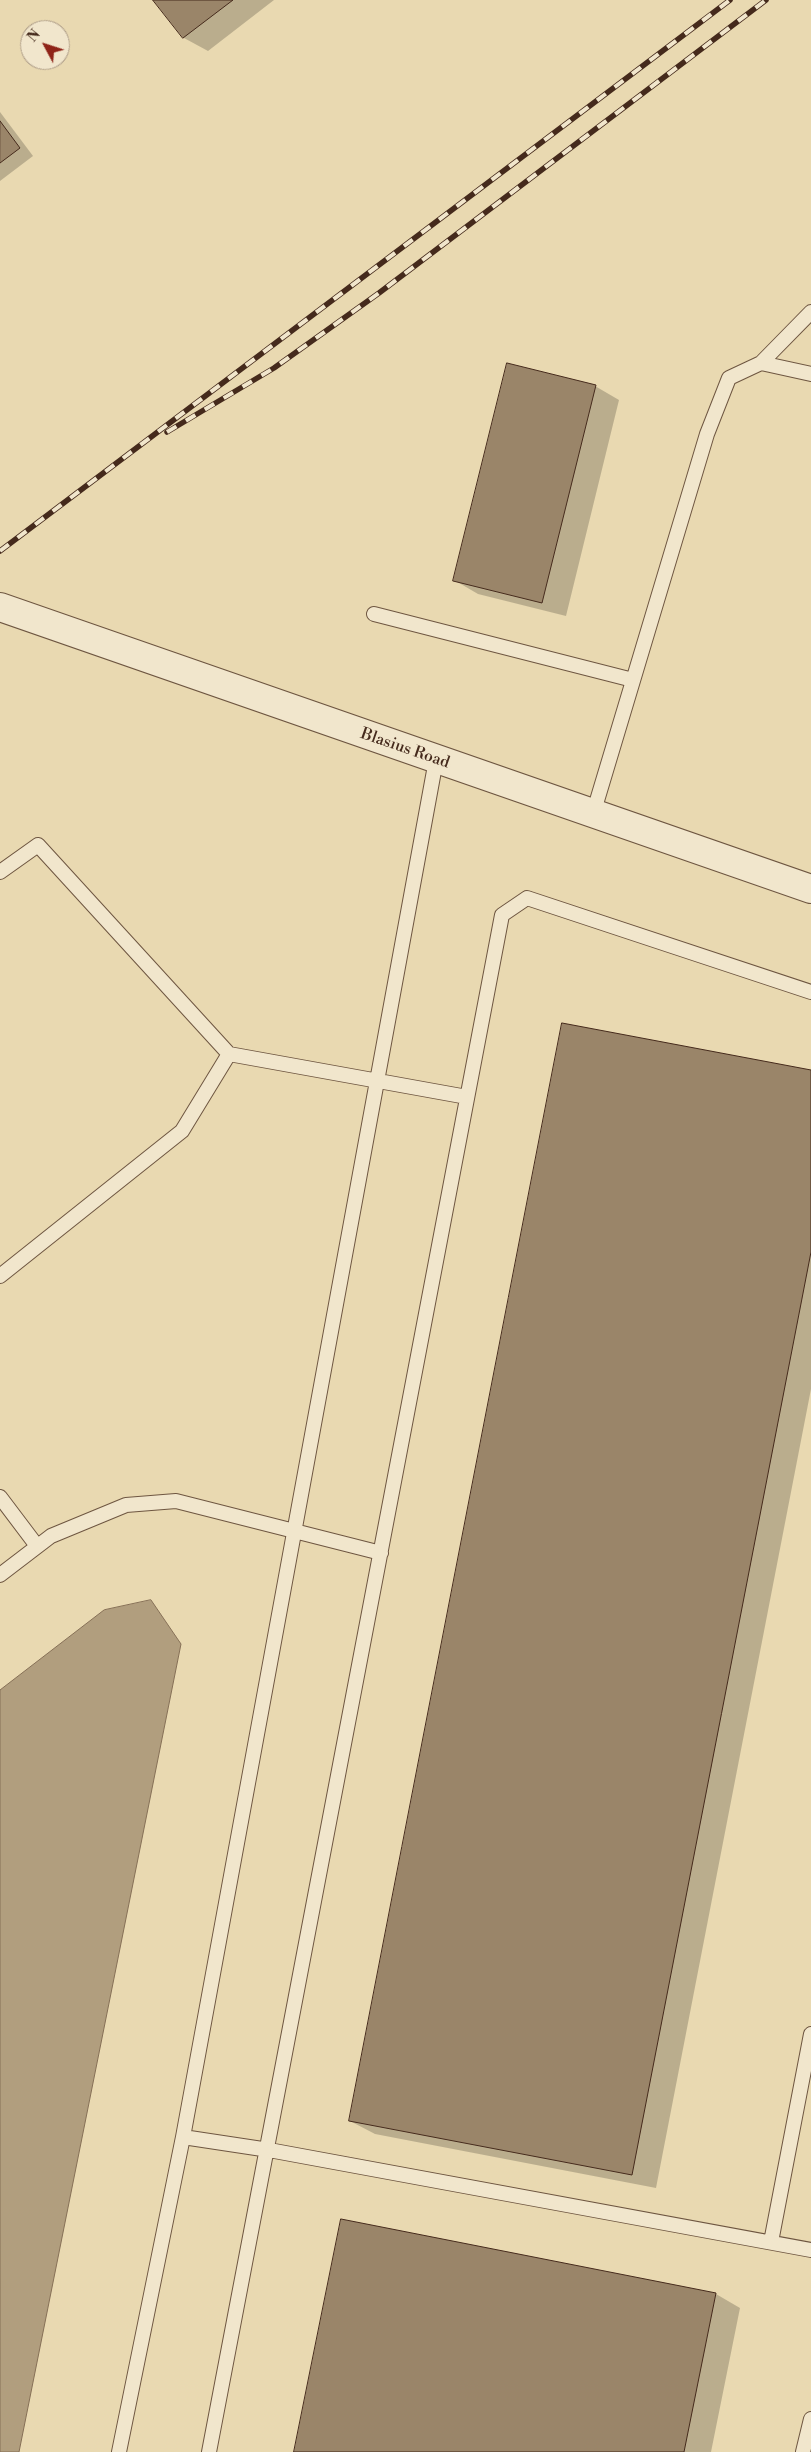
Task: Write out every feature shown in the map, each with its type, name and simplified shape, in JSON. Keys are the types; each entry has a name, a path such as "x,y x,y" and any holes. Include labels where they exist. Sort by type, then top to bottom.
{"street":[{"name":"Blasius Road","path":"0,608 811,889"}],"lane":[{"path":"593,814 707,434 729,378 761,363 811,312"},
{"path":"761,363 811,374"},
{"path":"374,614 633,680"},
{"path":"119,2452 183,2137 436,760"},
{"path":"0,872 38,845 229,1054 468,1098"},
{"path":"210,2452 269,2150 502,915 527,898 811,992"},
{"path":"0,1276 182,1131 229,1054"},
{"path":"0,1497 37,1546"},
{"path":"0,1575 50,1536 126,1505 176,1500 381,1553"},
{"path":"772,2242 811,2034"},
{"path":"183,2137 269,2150 811,2250"},
{"path":"803,2452 811,2419"}],"shaded area":[{"path":"151,1600 181,1644 19,2452 0,2452 0,1690 104,1610"}],"building":[{"path":"153,0 233,0 183,38"},
{"path":"0,121 20,148 0,163"},
{"path":"507,363 596,385 542,603 453,581"},
{"path":"562,1023 811,1070 811,1252 632,2175 349,2121"},
{"path":"341,2219 716,2293 684,2452 294,2452"}],"railway":[{"path":"0,551 730,0"},
{"path":"167,432 274,368 379,293 766,0"}]}
